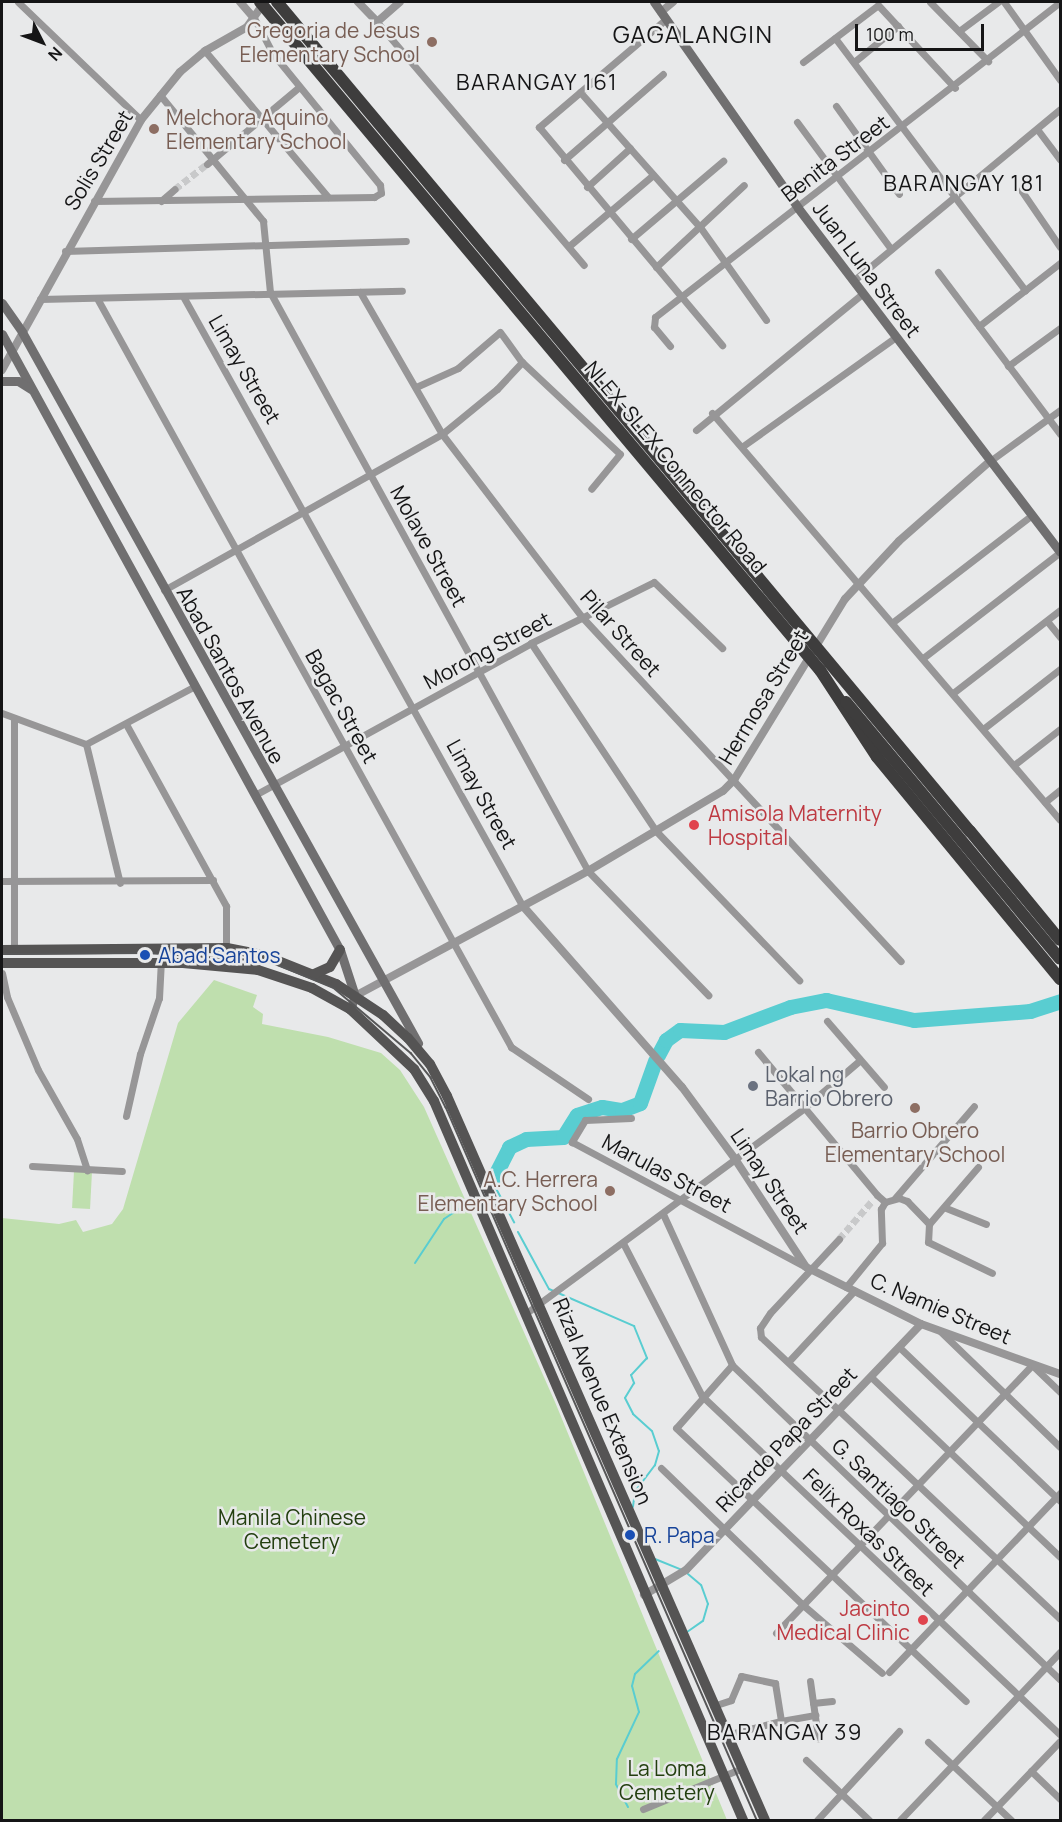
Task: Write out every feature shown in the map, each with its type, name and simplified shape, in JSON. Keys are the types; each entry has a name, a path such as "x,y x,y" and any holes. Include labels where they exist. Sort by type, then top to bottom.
{"highway":[{"name":"NLEX-SLEX Connector Road","path":"260,2 1060,959"},
{"name":"NLEX-SLEX Connector Road","path":"277,2 1060,940"},
{"path":"820,670 877,757 1060,979"}],"main road":[{"name":"Juan Luna Street","path":"654,2 798,208 1060,552"},
{"name":"Abad Santos Avenue","path":"2,303 22,332 382,983 430,1064"},
{"name":"Abad Santos Avenue","path":"2,334 340,950 355,996"},
{"path":"2,381 24,383 36,396"},
{"name":"Rizal Avenue Extension","path":"2,950 227,948 263,955 314,974 355,996 400,1031 430,1064 540,1304 740,1769 765,1821"},
{"path":"314,974 330,967 340,950"},
{"name":"Rizal Avenue Extension","path":"2,963 226,964 285,978 350,1009 414,1069 434,1101 644,1595 743,1821"},
{"path":"350,1009 355,996"}],"street":[{"path":"18,2 141,120"},
{"path":"93,201 328,197 381,193 380,185 273,54 254,18 240,2"},
{"name":"Solis Street","path":"2,370 65,251 141,120 160,94 205,51 242,30 265,2"},
{"path":"358,2 584,264"},
{"path":"377,22 400,2"},
{"path":"673,2 663,15 539,127 564,160 722,345"},
{"path":"931,2 988,61"},
{"path":"959,31 998,2"},
{"path":"1004,2 1060,80"},
{"name":"Benita Street","path":"670,346 654,327 653,320 681,295 840,177 955,88 1060,2"},
{"path":"803,62 878,5 955,88"},
{"path":"854,62 898,26"},
{"path":"835,38 955,195 1024,290"},
{"path":"205,51 328,197"},
{"path":"564,160 663,74"},
{"path":"207,164 299,87"},
{"path":"580,92 675,202 700,227 726,260 766,320"},
{"name":"Molave Street","path":"160,94 248,199 263,221 270,292 588,871 708,995"},
{"path":"836,106 899,194"},
{"path":"853,281 1060,109"},
{"path":"797,122 840,177 891,249"},
{"path":"1037,129 1060,159"},
{"path":"587,187 630,148"},
{"path":"631,239 723,161"},
{"path":"569,246 653,175"},
{"path":"657,267 744,186"},
{"path":"161,201 175,189"},
{"path":"1021,190 1060,247"},
{"path":"65,251 406,241"},
{"path":"979,326 1060,263"},
{"path":"938,272 1060,434"},
{"path":"40,299 98,300 184,298 270,292 402,291"},
{"name":"Pilar Street","path":"360,292 442,434 582,617 901,961"},
{"path":"696,430 712,413 862,294"},
{"name":"Limay Street","path":"184,298 305,510 522,905 678,1083 735,1159 808,1268"},
{"name":"Bagac Street","path":"98,300 514,1051 588,1100"},
{"path":"1008,366 1060,328"},
{"path":"416,387 458,368 498,331 522,362 620,455 591,489"},
{"path":"743,446 896,337"},
{"path":"164,590 442,434 497,389 522,362"},
{"name":"Hermosa Street","path":"355,996 588,871 656,831 734,780 809,655 859,583 899,541 990,461 1060,410"},
{"path":"712,413 743,446 1060,820"},
{"path":"893,622 1032,515"},
{"path":"923,658 1060,552"},
{"name":"Morong Street","path":"255,795 531,643 655,582 722,648"},
{"path":"953,693 1060,610"},
{"path":"1047,621 1060,637"},
{"path":"531,643 656,831 799,980"},
{"path":"983,729 1060,669"},
{"path":"2,713 86,744 195,686"},
{"path":"14,718 12,881 14,950"},
{"path":"126,724 226,906 226,964"},
{"path":"1014,765 1060,729"},
{"path":"86,744 120,883"},
{"path":"1045,802 1060,790"},
{"path":"2,881 120,883 213,880"},
{"path":"2,950 2,973 38,1070 77,1139 87,1170"},
{"path":"126,1116 140,1054 159,998 161,963"},
{"path":"827,1021 859,1061 884,1087"},
{"path":"758,1052 875,1198 885,1202"},
{"path":"525,1314 804,1108 859,1061"},
{"path":"846,1287 882,1243 881,1209 885,1202 895,1198 974,1106"},
{"name":"Marulas Street","path":"631,1118 585,1120 572,1141 679,1201 808,1268"},
{"path":"32,1166 122,1171"},
{"path":"978,1167 946,1208 929,1224 928,1242 992,1273"},
{"path":"895,1198 907,1202 929,1224"},
{"path":"946,1208 986,1224"},
{"name":"G. Santiago Street","path":"663,1214 732,1365 1060,1679"},
{"path":"839,1239 808,1268 761,1325 761,1337 1060,1619"},
{"name":"Felix Roxas Street","path":"623,1243 702,1396 1060,1735"},
{"name":"C. Namie Street","path":"808,1268 921,1324 1060,1374"},
{"path":"789,1361 854,1291"},
{"name":"Ricardo Papa Street","path":"644,1595 686,1570 921,1324"},
{"path":"941,1332 1060,1447"},
{"path":"660,1468 803,1605 886,1672 911,1650 1059,1497 899,1347"},
{"path":"732,1365 677,1425 966,1701"},
{"path":"776,1633 1032,1365 1060,1392"},
{"path":"871,1377 1060,1557"},
{"path":"900,1821 1060,1652"},
{"path":"713,1706 730,1700 742,1676 775,1683 781,1721"},
{"path":"810,1681 818,1738"},
{"path":"813,1703 832,1701"},
{"path":"726,1735 815,1715"},
{"path":"817,1821 898,1731"},
{"path":"984,1821 1060,1741"},
{"path":"928,1742 1011,1821"},
{"path":"806,1760 869,1821"},
{"path":"643,1809 740,1769"},
{"path":"1031,1771 1060,1799"}],"green space":[{"name":"Manila Chinese Cemetery","path":"214,980 257,995 253,1007 263,1014 262,1024 328,1037 381,1053 400,1070 424,1107 555,1402 727,1820 2,1820 2,1218 59,1224 76,1220 83,1232 112,1224 123,1209 178,1023"},
{"path":"74,1171 92,1172 90,1209 72,1208"}],"waterway":[{"path":"658,1055 666,1040 680,1030 724,1032 790,1007 826,1000 914,1020 1030,1011 1060,1001"},
{"path":"492,1181 509,1147 526,1139 563,1137 577,1115 602,1107 622,1110 640,1103 655,1061"},
{"path":"492,1181 514,1222"},
{"path":"415,1263 444,1219 469,1202"},
{"path":"518,1232 549,1289 634,1326 647,1358 631,1375 634,1383 625,1398 633,1414 652,1431 659,1451 655,1465 635,1492 633,1507"},
{"path":"655,1559 682,1570"},
{"path":"687,1632 703,1621 708,1604 701,1585 688,1574"},
{"path":"628,1807 616,1784 617,1759 639,1712 632,1686 635,1674 659,1651"}],"tunnel":[{"path":"175,189 207,164"},
{"path":"839,1239 873,1200"}],"tram line":[{"path":"2,954 147,953 269,961 334,988 411,1053 431,1078 446,1107 757,1820"}],"place":[{"name":"Gregoria de Jesus Elementary School","path":"432,42"},
{"name":"Melchora Aquino Elementary School","path":"154,129"},
{"name":"Amisola Maternity Hospital","path":"694,825"},
{"name":"Abad Santos","path":"145,955"},
{"name":"Lokal ng Barrio Obrero","path":"753,1086"},
{"name":"Barrio Obrero Elementary School","path":"915,1108"},
{"name":"A.C. Herrera Elementary School","path":"610,1191"},
{"name":"R. Papa","path":"630,1535"},
{"name":"Jacinto Medical Clinic","path":"923,1620"}],"district":[{"name":"GAGALANGIN","path":"693,34"},
{"name":"BARANGAY 161","path":"537,83"},
{"name":"BARANGAY 181","path":"964,184"},
{"name":"BARANGAY 39","path":"785,1733"}],"park label":[{"name":"La Loma Cemetery","path":"667,1780"}]}
